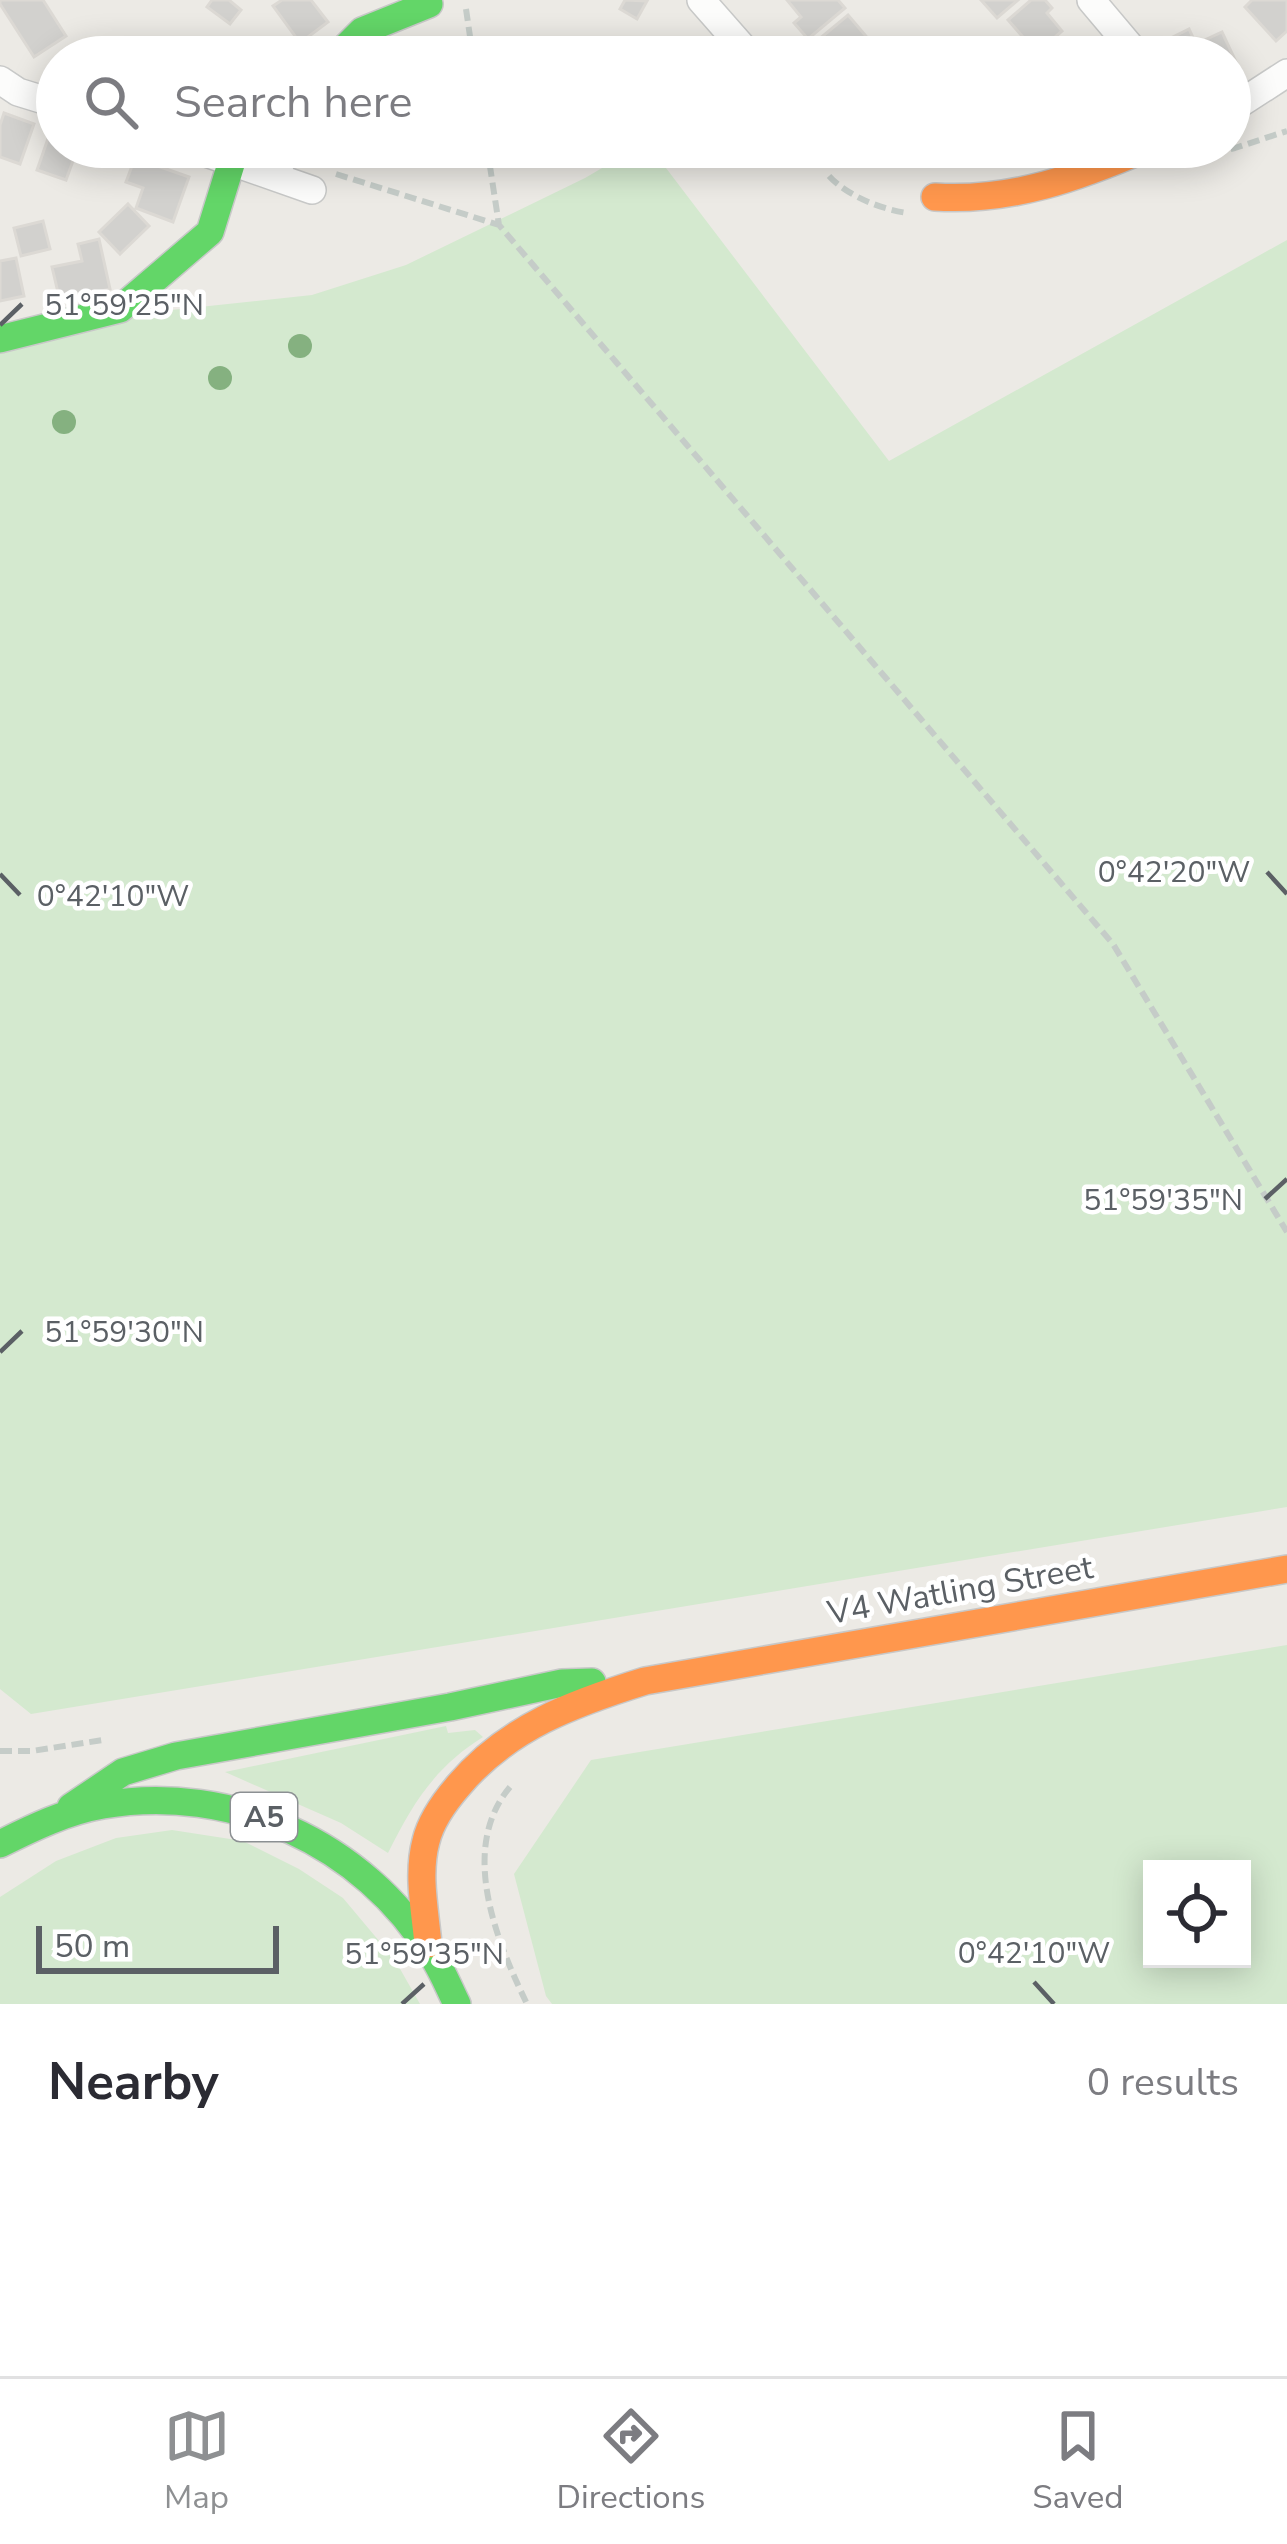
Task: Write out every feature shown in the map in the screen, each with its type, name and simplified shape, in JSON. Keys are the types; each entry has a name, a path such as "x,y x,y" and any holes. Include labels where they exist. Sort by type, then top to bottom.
{"main road":[{"path":"358,36 429,4"},
{"path":"0,339 120,309 210,232 230,168"},
{"path":"934,197 965,201 1023,193 1099,168"},
{"name":"V4 Watling Street","path":"428,1944 423,1877 426,1840 441,1806 470,1768 536,1720 570,1704 645,1681 1287,1569"},
{"name":"V4 Watling Street","path":"53,1818 123,1772 176,1756 562,1683 645,1681"},
{"name":"A5","path":"0,1844 53,1818 107,1804 160,1800 213,1804 264,1817 312,1838 356,1867 395,1903 428,1944 457,2004"},
{"path":"0,1816 53,1818"},
{"name":"A5","path":"446,1977 468,2004"}],"street":[{"path":"701,0 733,36"},
{"path":"1091,0 1121,36"},
{"path":"1251,96 1287,73"},
{"path":"0,80 36,98"},
{"path":"251,168 275,177 318,180"},
{"path":"275,177 279,168"}],"path":[{"path":"464,0 470,36"},
{"path":"1251,142 1287,130"},
{"path":"490,168 499,225 1113,944 1287,1232"},
{"path":"318,180 499,225"},
{"path":"512,1784 486,1838 485,1884 508,1964 527,2004"}],"green space":[{"path":"602,168 666,168 889,461 1287,240 1287,1507 31,1714 0,1689 0,352 143,313 312,295 406,265"},
{"path":"1287,1645 1287,2004 552,2004 514,1874 591,1760"},
{"path":"446,1726 448,1733 475,1730 483,1737 451,1761 427,1788 388,1853 341,1823 225,1772"},
{"path":"172,1830 243,1841 343,1898 395,1960 420,2004 0,2004 0,1897 56,1861 116,1838"}],"building":[{"path":"0,0 43,0 66,36 36,36 34,57"},
{"path":"212,0 229,0 241,10 230,24 207,7"},
{"path":"282,0 311,0 328,22 309,36 295,36 273,6"},
{"path":"625,0 647,1 637,19 620,9"},
{"path":"787,0 838,0 845,8 812,36 805,36 794,23 801,17"},
{"path":"981,0 1018,0 997,18"},
{"path":"1031,0 1045,0 1052,8 1047,13 1062,31 1056,36 1022,36 1008,20"},
{"path":"1252,0 1287,0 1287,31 1276,41 1245,7"},
{"path":"848,15 866,36 823,36"},
{"path":"4,113 34,124 20,164 0,157"},
{"path":"38,168 70,168 66,180"},
{"path":"131,168 163,168 189,177 173,222 136,208 143,188 126,182"},
{"path":"128,204 149,226 120,254 99,232"},
{"path":"43,221 50,249 21,256 14,228"},
{"path":"99,239 110,289 60,301 52,267 82,261 78,244"},
{"path":"16,258 24,296 0,301 0,261"}],"traffic: fast":[{"path":"357,36 429,4"},
{"path":"0,339 120,309 210,232 230,168"},
{"path":"71,1807 123,1772 176,1756 562,1683 592,1682"},
{"path":"0,1844 63,1816 103,1805 199,1803 245,1813 290,1830 370,1881 404,1915 457,2004"}],"traffic: slow":[{"path":"935,197 991,196 1097,168"},
{"path":"428,1944 422,1866 428,1833 439,1811 499,1747 568,1708 645,1681 1287,1569"}]}
